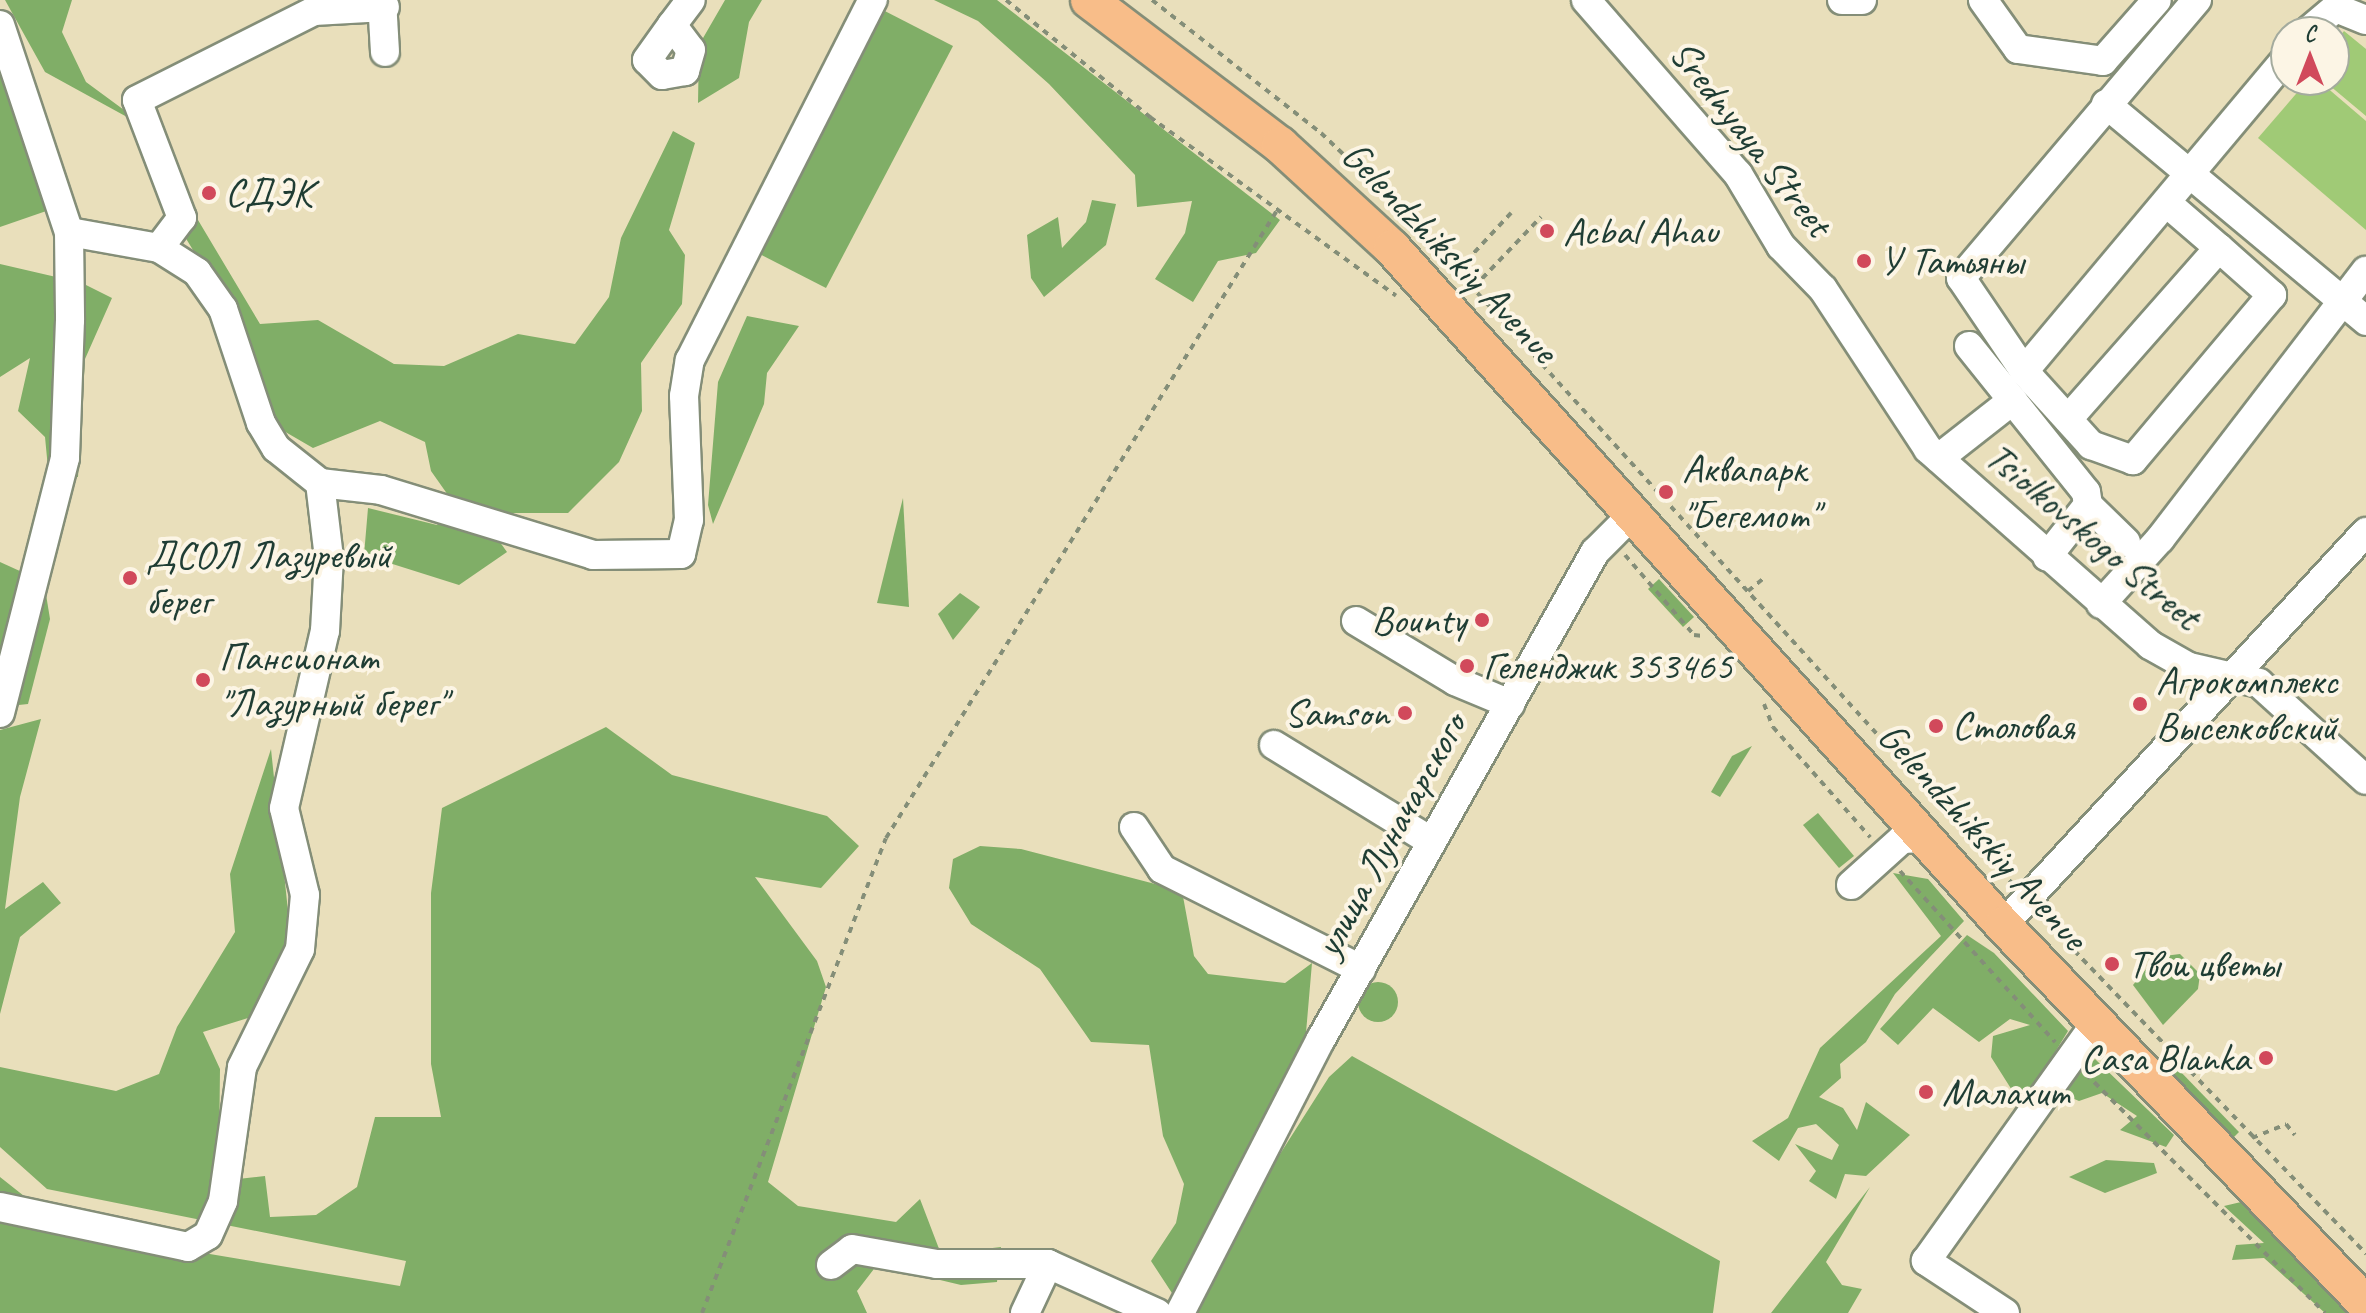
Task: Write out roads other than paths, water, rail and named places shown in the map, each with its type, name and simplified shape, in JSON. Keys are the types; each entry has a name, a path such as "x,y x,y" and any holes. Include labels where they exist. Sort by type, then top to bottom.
{"main road":[{"name":"Gelendzhikskiy Avenue","path":"1089,0 1356,213 1621,524 1718,621 1784,696 1923,838 2015,912 2096,1023 2366,1304"}],"street":[{"path":"672,25 691,0"},
{"path":"69,232 159,248 197,272 223,309 261,423 276,448 320,483 381,490 593,555 681,554 689,520 684,396 690,360 873,0"},
{"name":"Srednyaya Street","path":"1586,0 1738,174 1781,246 1823,289 1933,454"},
{"path":"1842,0 1862,0"},
{"path":"1985,1 2018,49 2103,61 2157,0"},
{"path":"2169,205 2272,295 2133,460 2091,445 2024,371 1961,278 2197,0"},
{"path":"159,248 182,218 137,100 314,11 384,4 385,52"},
{"path":"2326,16 2336,8 2366,20"},
{"path":"0,25 69,232 65,458 0,713"},
{"path":"2024,371 2194,177 2270,80"},
{"path":"2106,104 2366,321"},
{"path":"2068,419 2219,248"},
{"path":"2101,604 2160,539 2366,271"},
{"path":"1969,346 2086,492 2088,505 2126,542"},
{"path":"1933,454 2013,400"},
{"name":"Tsiolkovskogo Street","path":"1933,454 2101,604 2189,667 2231,674 2259,683 2366,780"},
{"path":"0,1207 188,1247 208,1235 223,1201 242,1067 300,949 305,895 284,808 325,631 329,558 320,483"},
{"path":"2047,557 2088,505"},
{"name":"улица Луначарского","path":"1180,1313 1321,1039 1510,704 1621,524"},
{"path":"2015,912 2231,674 2366,532"},
{"path":"1356,621 1455,681 1510,704"},
{"path":"1274,745 1432,842"},
{"path":"1134,827 1162,869 1361,969"},
{"path":"1851,885 1902,839 1923,838"},
{"path":"2005,1313 1926,1261 2096,1023"},
{"path":"831,1265 852,1249 937,1264 1048,1264 1157,1313"},
{"path":"1025,1313 1048,1264"}],"place":[{"name":"СДЭК","path":"209,193"},
{"name":"Acbal Ahau","path":"1547,231"},
{"name":"У Татьяны","path":"1864,261"},
{"name":"Аквапарк \"Бегемот\"","path":"1666,492"},
{"name":"ДСОЛ Лазуревый берег","path":"130,578"},
{"name":"Bounty","path":"1482,620"},
{"name":"Геленджик 353465","path":"1467,666"},
{"name":"Пансионат \"Лазурный берег\"","path":"203,680"},
{"name":"Агрокомплекс Выселковский","path":"2140,704"},
{"name":"Samson","path":"1405,713"},
{"name":"Столовая","path":"1936,726"},
{"name":"Твои цветы","path":"2112,964"},
{"name":"Casa Blanka","path":"2266,1058"},
{"name":"Малахит","path":"1926,1092"}]}
